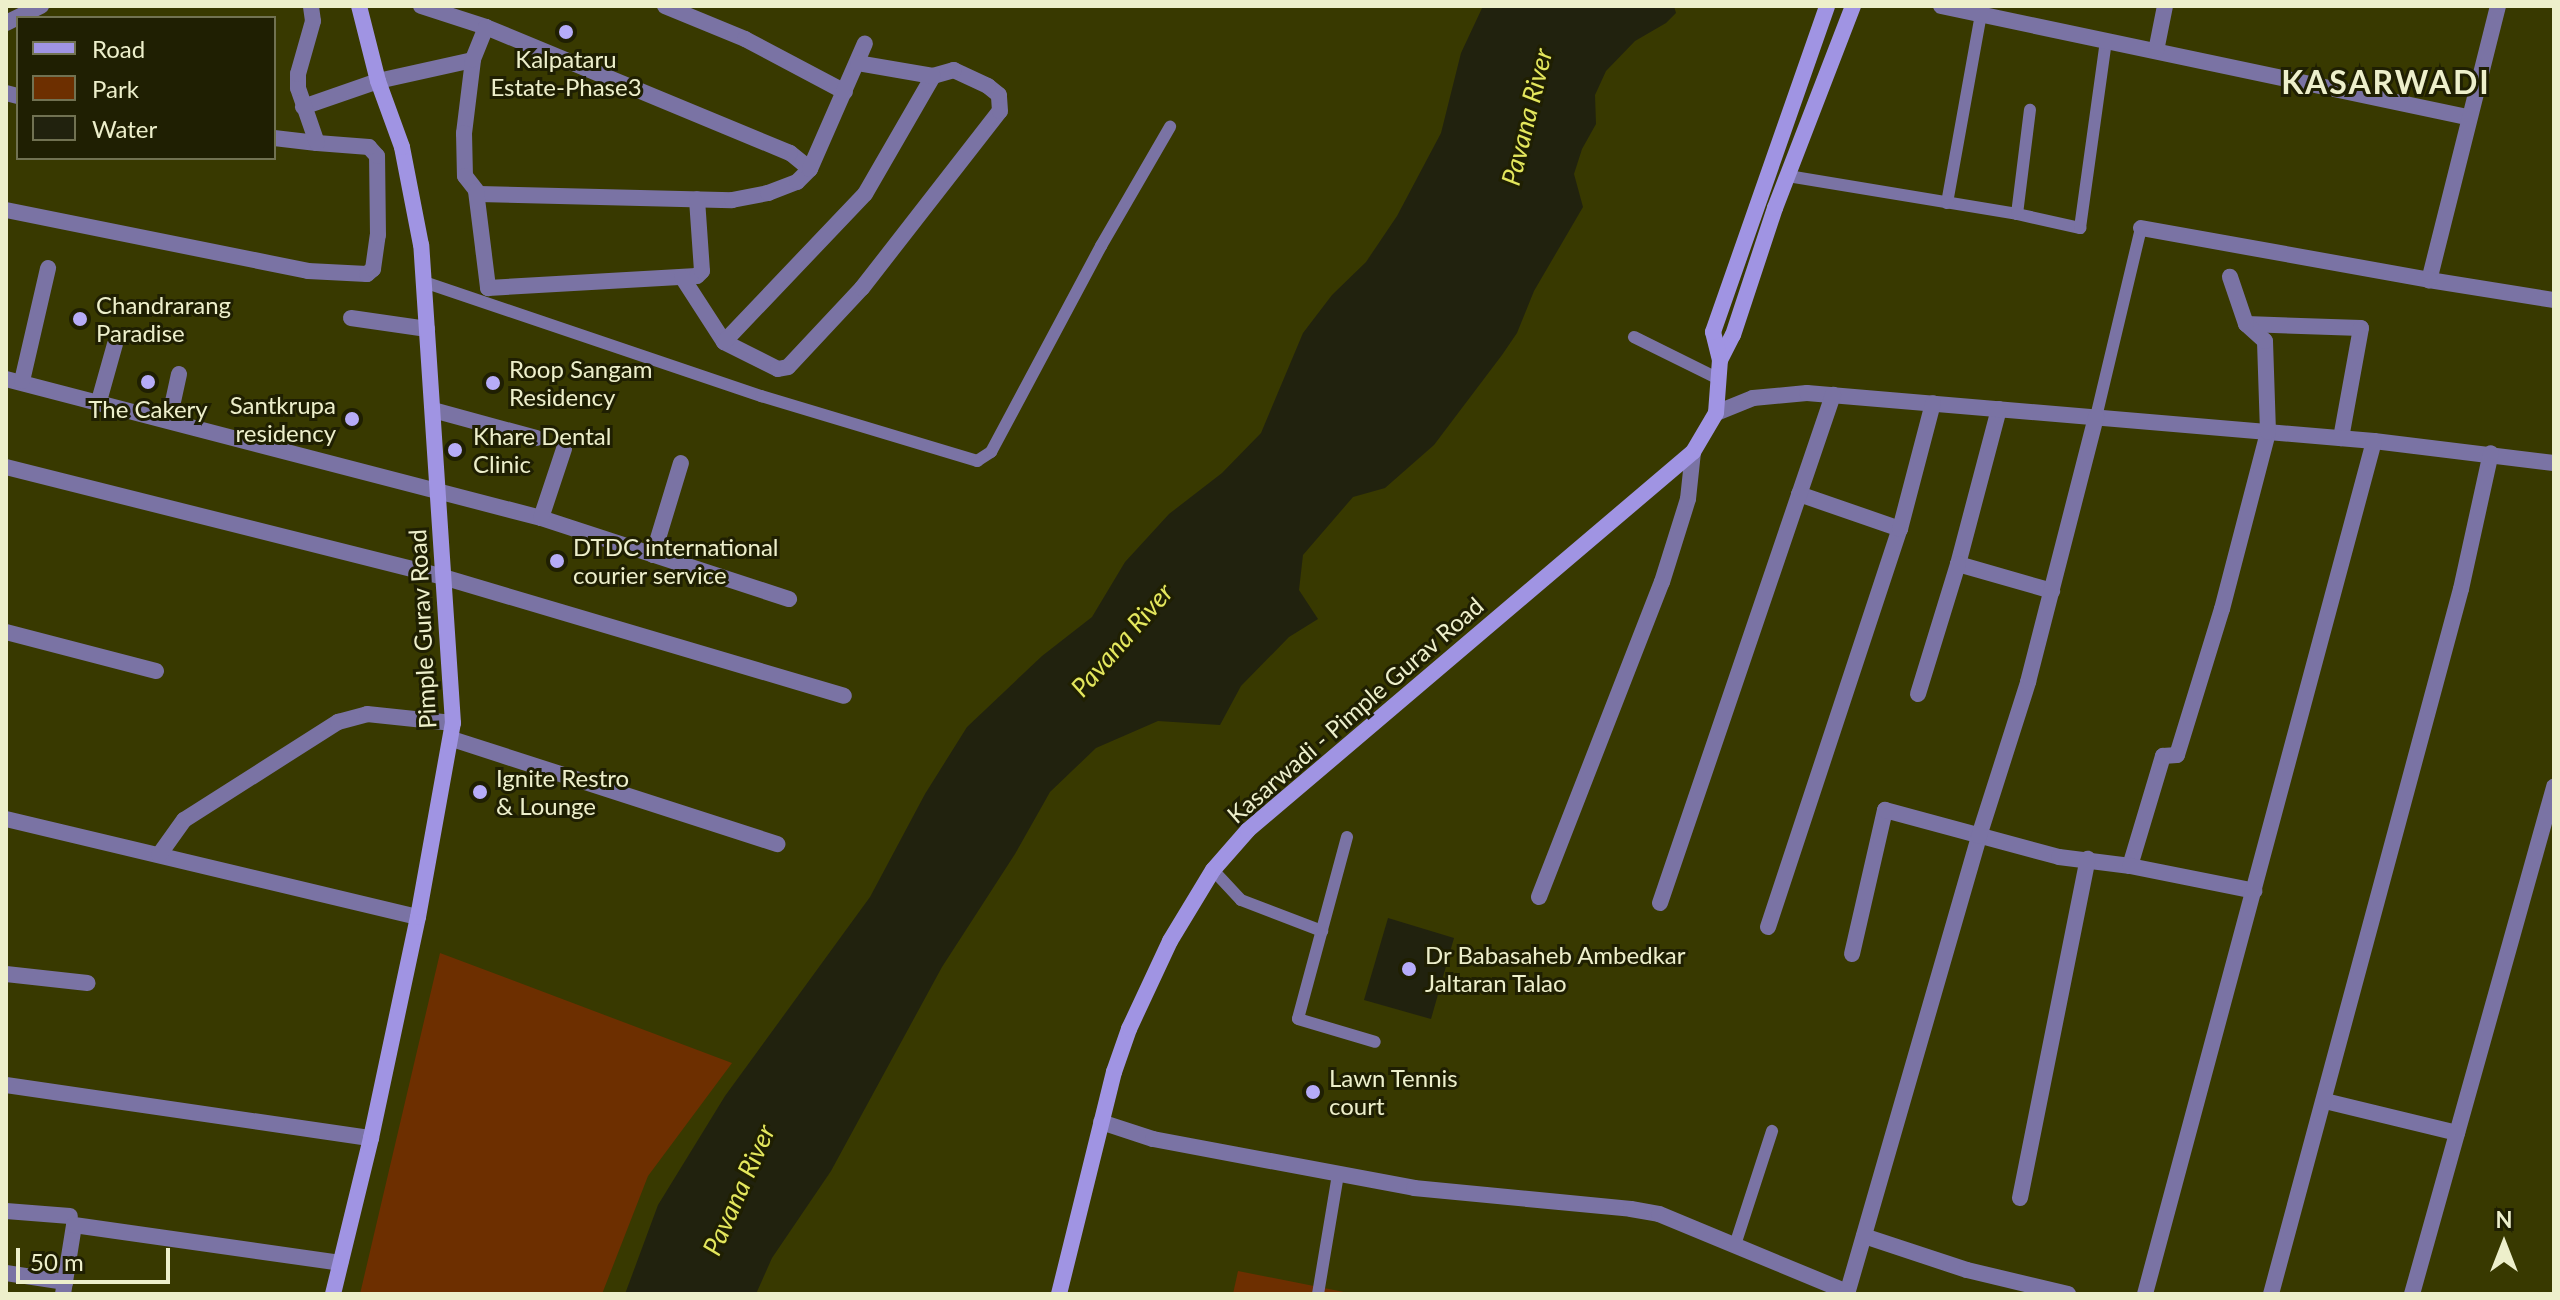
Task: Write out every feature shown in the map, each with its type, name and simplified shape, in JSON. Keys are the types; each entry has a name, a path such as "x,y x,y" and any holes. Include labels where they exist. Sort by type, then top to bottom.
{"street":[{"path":"20,16 41,6"},
{"path":"311,6 313,21 298,74 303,107 317,143"},
{"name":"Pimple Gurav Road","path":"333,1294 371,1138 418,917 452,731 421,245 402,147 378,81 359,6"},
{"path":"421,6 486,27 790,153 810,169"},
{"path":"665,6 745,39 845,92"},
{"name":"Kasarwadi - Pimple Gurav Road","path":"1059,1294 1114,1072 1147,987 1213,870 1248,830 1693,452 1716,413 1720,360 1713,332 1827,6"},
{"name":"Kasarwadi - Pimple Gurav Road","path":"1720,360 1733,335 1788,176 1853,6"},
{"path":"1941,6 2467,117"},
{"path":"2156,51 2165,6"},
{"path":"2429,280 2467,117 2498,6"},
{"path":"486,27 473,60 464,133 465,176 479,194 732,200 768,193 797,182 810,169 865,43"},
{"path":"303,107 378,81 473,60"},
{"path":"682,277 724,342 778,369 788,367 862,288 1000,111 999,95 988,86 954,70 933,76 858,63"},
{"path":"724,342 865,194 933,76"},
{"path":"6,210 308,271 367,274 373,269 378,235 375,150 276,138"},
{"path":"476,191 488,288 697,276 702,271 697,199"},
{"path":"2141,228 2554,300"},
{"path":"48,268 14,380 541,518 789,599"},
{"path":"2130,866 2163,756 2177,755 2222,609 2268,432 2265,341 2246,324 2230,277"},
{"path":"351,318 427,329"},
{"path":"2246,324 2361,328 2341,438"},
{"path":"99,401 115,344"},
{"path":"169,420 179,374"},
{"path":"1716,413 1764,396 1788,393 1833,395 2374,441 2554,463"},
{"path":"1660,903 1833,395"},
{"path":"1768,927 1900,529 1933,403"},
{"path":"1918,694 1958,564 1999,409"},
{"path":"433,410 536,438"},
{"path":"1101,1122 1153,1139 1414,1188 1659,1214 1847,1293 1979,836 2028,682 2096,417"},
{"path":"2145,1294 2374,441"},
{"path":"541,518 564,449"},
{"path":"1539,897 1662,582 1688,499 1693,452"},
{"path":"2271,1294 2461,589 2491,453"},
{"path":"653,555 681,463"},
{"path":"6,467 443,577 844,696"},
{"path":"1799,494 1900,529"},
{"path":"1958,564 2052,591"},
{"path":"6,632 156,671"},
{"path":"159,855 184,820 338,722 367,714 452,731 778,844"},
{"path":"2412,1294 2554,787"},
{"path":"1852,954 1885,810 2059,857 2130,866 2255,891"},
{"path":"6,819 418,917"},
{"path":"2020,1198 2088,859"},
{"path":"6,974 88,983"},
{"path":"6,1085 371,1138"},
{"path":"2325,1101 2457,1133"},
{"path":"6,1211 70,1216"},
{"path":"6,1273 64,1288 74,1225 340,1263"},
{"path":"1864,1236 1967,1270 2068,1294"}],"lane":[{"path":"1947,203 1981,14"},
{"path":"1788,176 2017,214 2080,228 2106,40"},
{"path":"2017,214 2030,110"},
{"path":"424,282 761,396 977,461 991,452 1101,246 1170,127"},
{"path":"2096,417 2141,228"},
{"path":"1634,337 1719,379"},
{"path":"1347,837 1298,1019 1375,1042"},
{"path":"1213,870 1241,900 1322,931"},
{"path":"1735,1245 1772,1131"},
{"path":"1318,1294 1338,1174"}],"green space":[{"path":"440,953 732,1063 648,1176 602,1294 360,1294"},
{"path":"1238,1271 1354,1294 1233,1294"}],"water":[{"name":"Pavana River","path":"1483,6 1674,6 1676,13 1666,23 1635,41 1606,71 1595,95 1596,124 1582,149 1574,174 1583,207 1534,291 1517,333 1434,445 1385,488 1353,497 1303,555 1299,590 1318,619 1289,637 1241,686 1220,725 1158,721 1096,748 1050,792 1015,854 942,967 831,1171 772,1258 756,1294 625,1294 658,1205 725,1096 870,897 925,794 967,727 1042,656 1092,617 1125,562 1169,514 1222,473 1261,433 1303,333 1332,295 1366,262 1397,216 1441,133 1461,53"},
{"name":"Dr Babasaheb Ambedkar Jaltaran Talao","path":"1388,918 1454,938 1431,1019 1364,1000"}],"place":[{"name":"Kalpataru Estate-Phase3","path":"566,32"},
{"name":"Chandrarang Paradise","path":"80,319"},
{"name":"The Cakery","path":"148,382"},
{"name":"Roop Sangam Residency","path":"493,383"},
{"name":"Santkrupa residency","path":"352,419"},
{"name":"Khare Dental Clinic","path":"455,450"},
{"name":"DTDC international courier service","path":"557,561"},
{"name":"Ignite Restro & Lounge","path":"480,792"},
{"name":"Dr Babasaheb Ambedkar Jaltaran Talao","path":"1409,969"},
{"name":"Lawn Tennis court","path":"1313,1092"}],"district":[{"name":"KASARWADI","path":"2386,82"}]}
